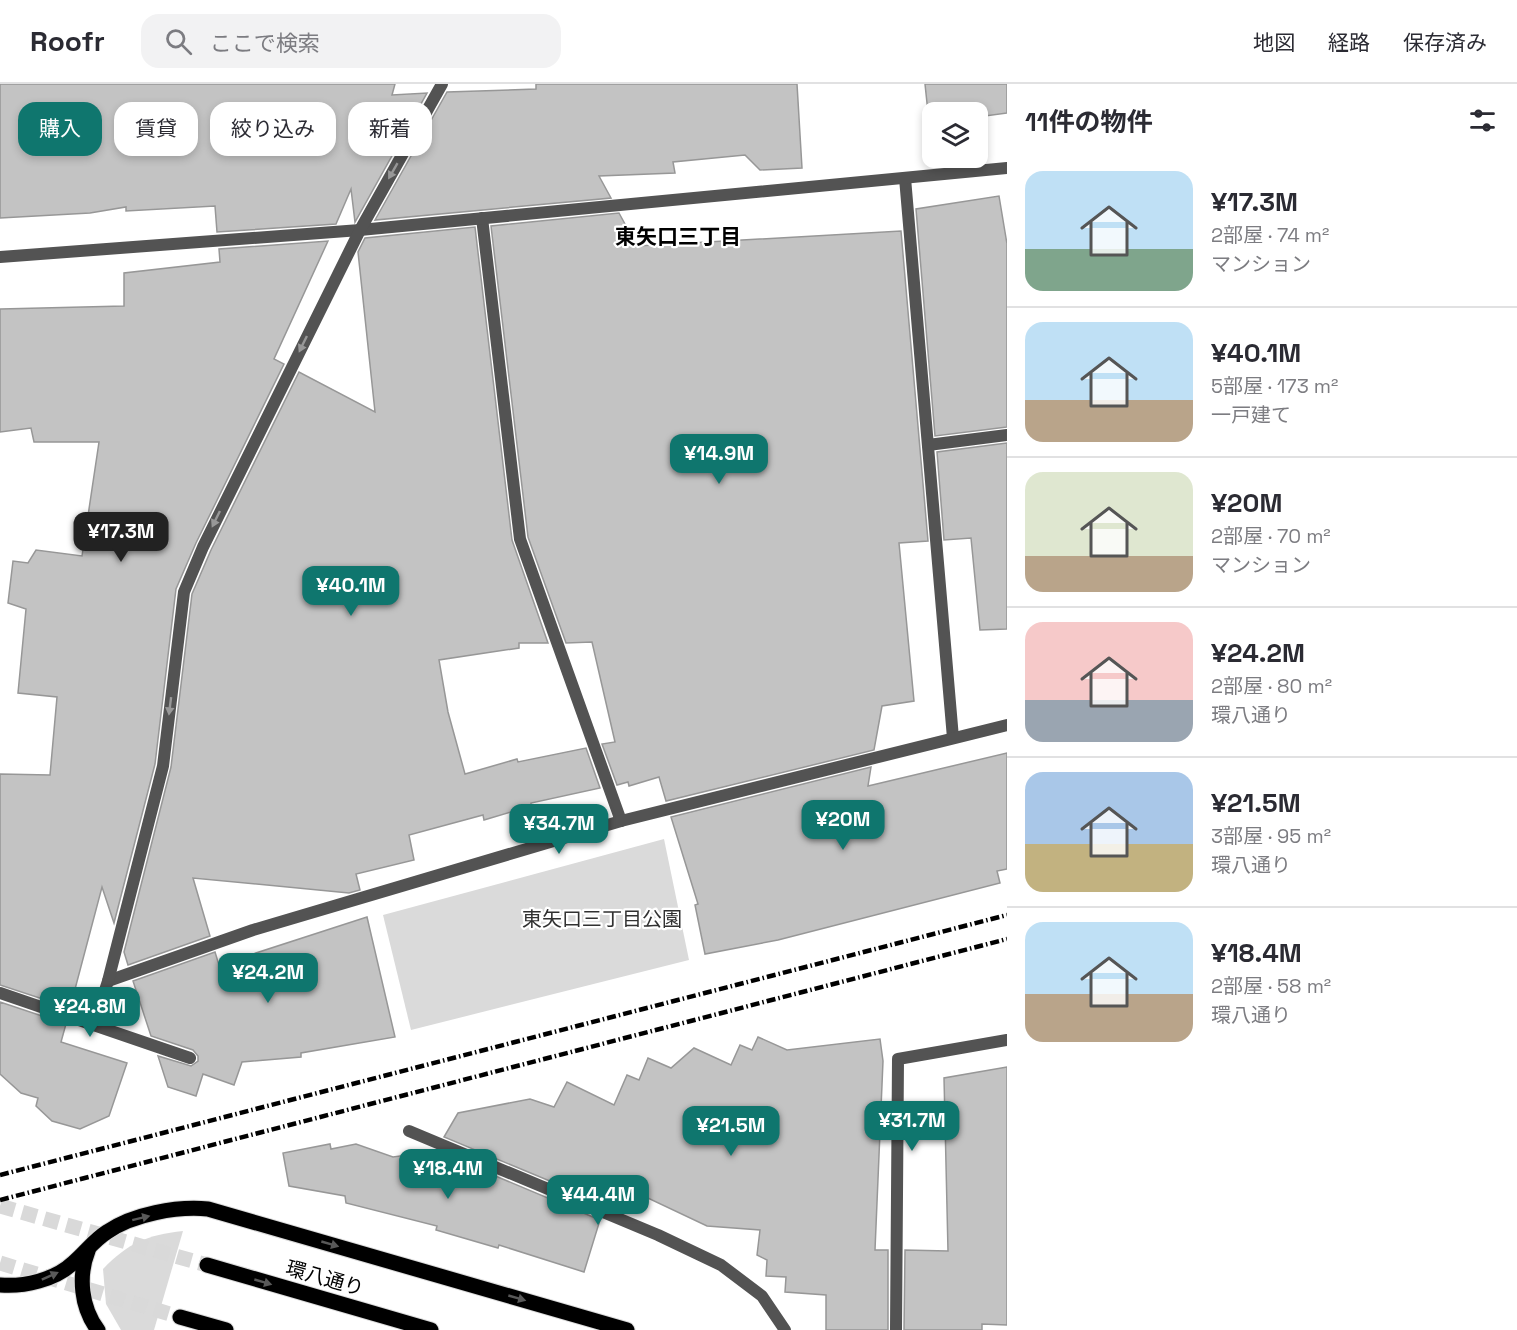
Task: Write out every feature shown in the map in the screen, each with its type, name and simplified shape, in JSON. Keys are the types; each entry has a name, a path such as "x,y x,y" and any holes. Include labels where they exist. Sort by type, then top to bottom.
{"main road":[{"path":"0,1285 22,1284 49,1278 71,1265 90,1246 121,1223 177,1210 208,1209 627,1330"},
{"path":"90,1246 83,1264 82,1284 86,1306 98,1330"},
{"name":"環八通り","path":"207,1265 431,1330"},
{"path":"180,1317 226,1330"}],"street":[{"path":"94,1023 108,981 163,766 184,592 202,547 360,230 442,84"},
{"path":"0,257 360,230 1007,168"},
{"path":"905,178 953,738"},
{"path":"482,218 520,539 621,821"},
{"path":"928,445 1007,435"},
{"path":"108,981 253,930 621,821 1007,724"},
{"path":"0,993 94,1023 190,1058"},
{"path":"896,1330 898,1059 1007,1040"},
{"path":"409,1131 658,1235 721,1265 762,1296 784,1330"}],"green space":[{"name":"東矢口三丁目公園","path":"664,839 689,960 411,1030 383,915"},
{"path":"183,1231 154,1330 121,1330 106,1304 103,1269 121,1253 139,1242 159,1235"}],"building":[{"path":"0,84 395,84 392,95 427,93 422,102 348,102 348,156 392,156 355,222 351,189 336,224 217,232 215,206 126,211 126,207 90,213 0,218"},
{"path":"536,84 797,84 802,168 760,170 745,155 673,162 675,173 599,176 611,198 375,220 411,156 432,156 432,119 447,92 536,89"},
{"path":"925,84 1007,84 1007,113 988,116 988,102 927,102"},
{"path":"999,196 1007,244 1007,427 935,436 916,209"},
{"path":"619,213 637,246 901,231 928,541 899,543 914,701 882,706 874,750 666,801 659,777 629,786 628,782 617,785 602,744 615,742 592,642 566,643 528,537 491,226"},
{"path":"475,227 512,540 548,643 519,643 519,648 439,660 448,712 465,774 517,759 518,762 586,748 600,788 531,803 531,806 484,820 483,815 409,835 414,860 356,874 360,890 349,893 193,878 210,936 128,965 124,952 171,767 192,594 211,550 299,372 375,412 358,252 365,238"},
{"path":"328,241 274,359 284,364 196,543 176,589 155,764 114,923 102,887 70,1008 0,985 0,774 50,775 57,697 18,693 26,609 8,603 13,561 28,563 36,550 82,556 99,442 34,442 31,428 0,432 0,309 124,306 124,273 220,262 219,249"},
{"path":"1007,443 1007,629 980,630 971,538 944,540 937,452"},
{"path":"1007,753 1007,869 997,871 1000,883 778,940 705,954 695,905 698,904 671,817 871,767 868,786"},
{"path":"367,917 395,1037 301,1053 301,1057 242,1062 234,1085 203,1074 196,1096 168,1087 158,1056 191,1066 198,1061 198,1056 193,1050 151,1036 133,981 215,952 219,965"},
{"path":"0,1002 66,1024 61,1042 127,1063 109,1116 80,1129 52,1121 36,1106 38,1098 21,1093 0,1074"},
{"path":"758,1037 787,1050 880,1039 883,1061 875,1250 888,1250 888,1330 826,1330 826,1295 785,1292 786,1277 766,1276 767,1260 757,1255 760,1230 707,1226 612,1181 605,1204 444,1137 458,1113 530,1099 554,1107 567,1082 614,1105 627,1075 639,1080 648,1058 671,1068 694,1048 731,1065 740,1045 752,1050"},
{"path":"1007,1067 1007,1325 982,1324 982,1330 904,1330 905,1250 948,1251 944,1078"},
{"path":"330,1144 331,1149 356,1144 393,1157 436,1151 600,1220 584,1272 499,1245 498,1248 436,1230 437,1226 346,1203 345,1196 289,1186 283,1153"}],"tunnel":[{"path":"0,1206 207,1265"},
{"path":"0,1263 180,1317"}],"railway":[{"path":"0,1175 1007,915"},
{"path":"0,1200 1007,939"}],"district":[{"name":"東矢口三丁目","path":"678,237"}]}
